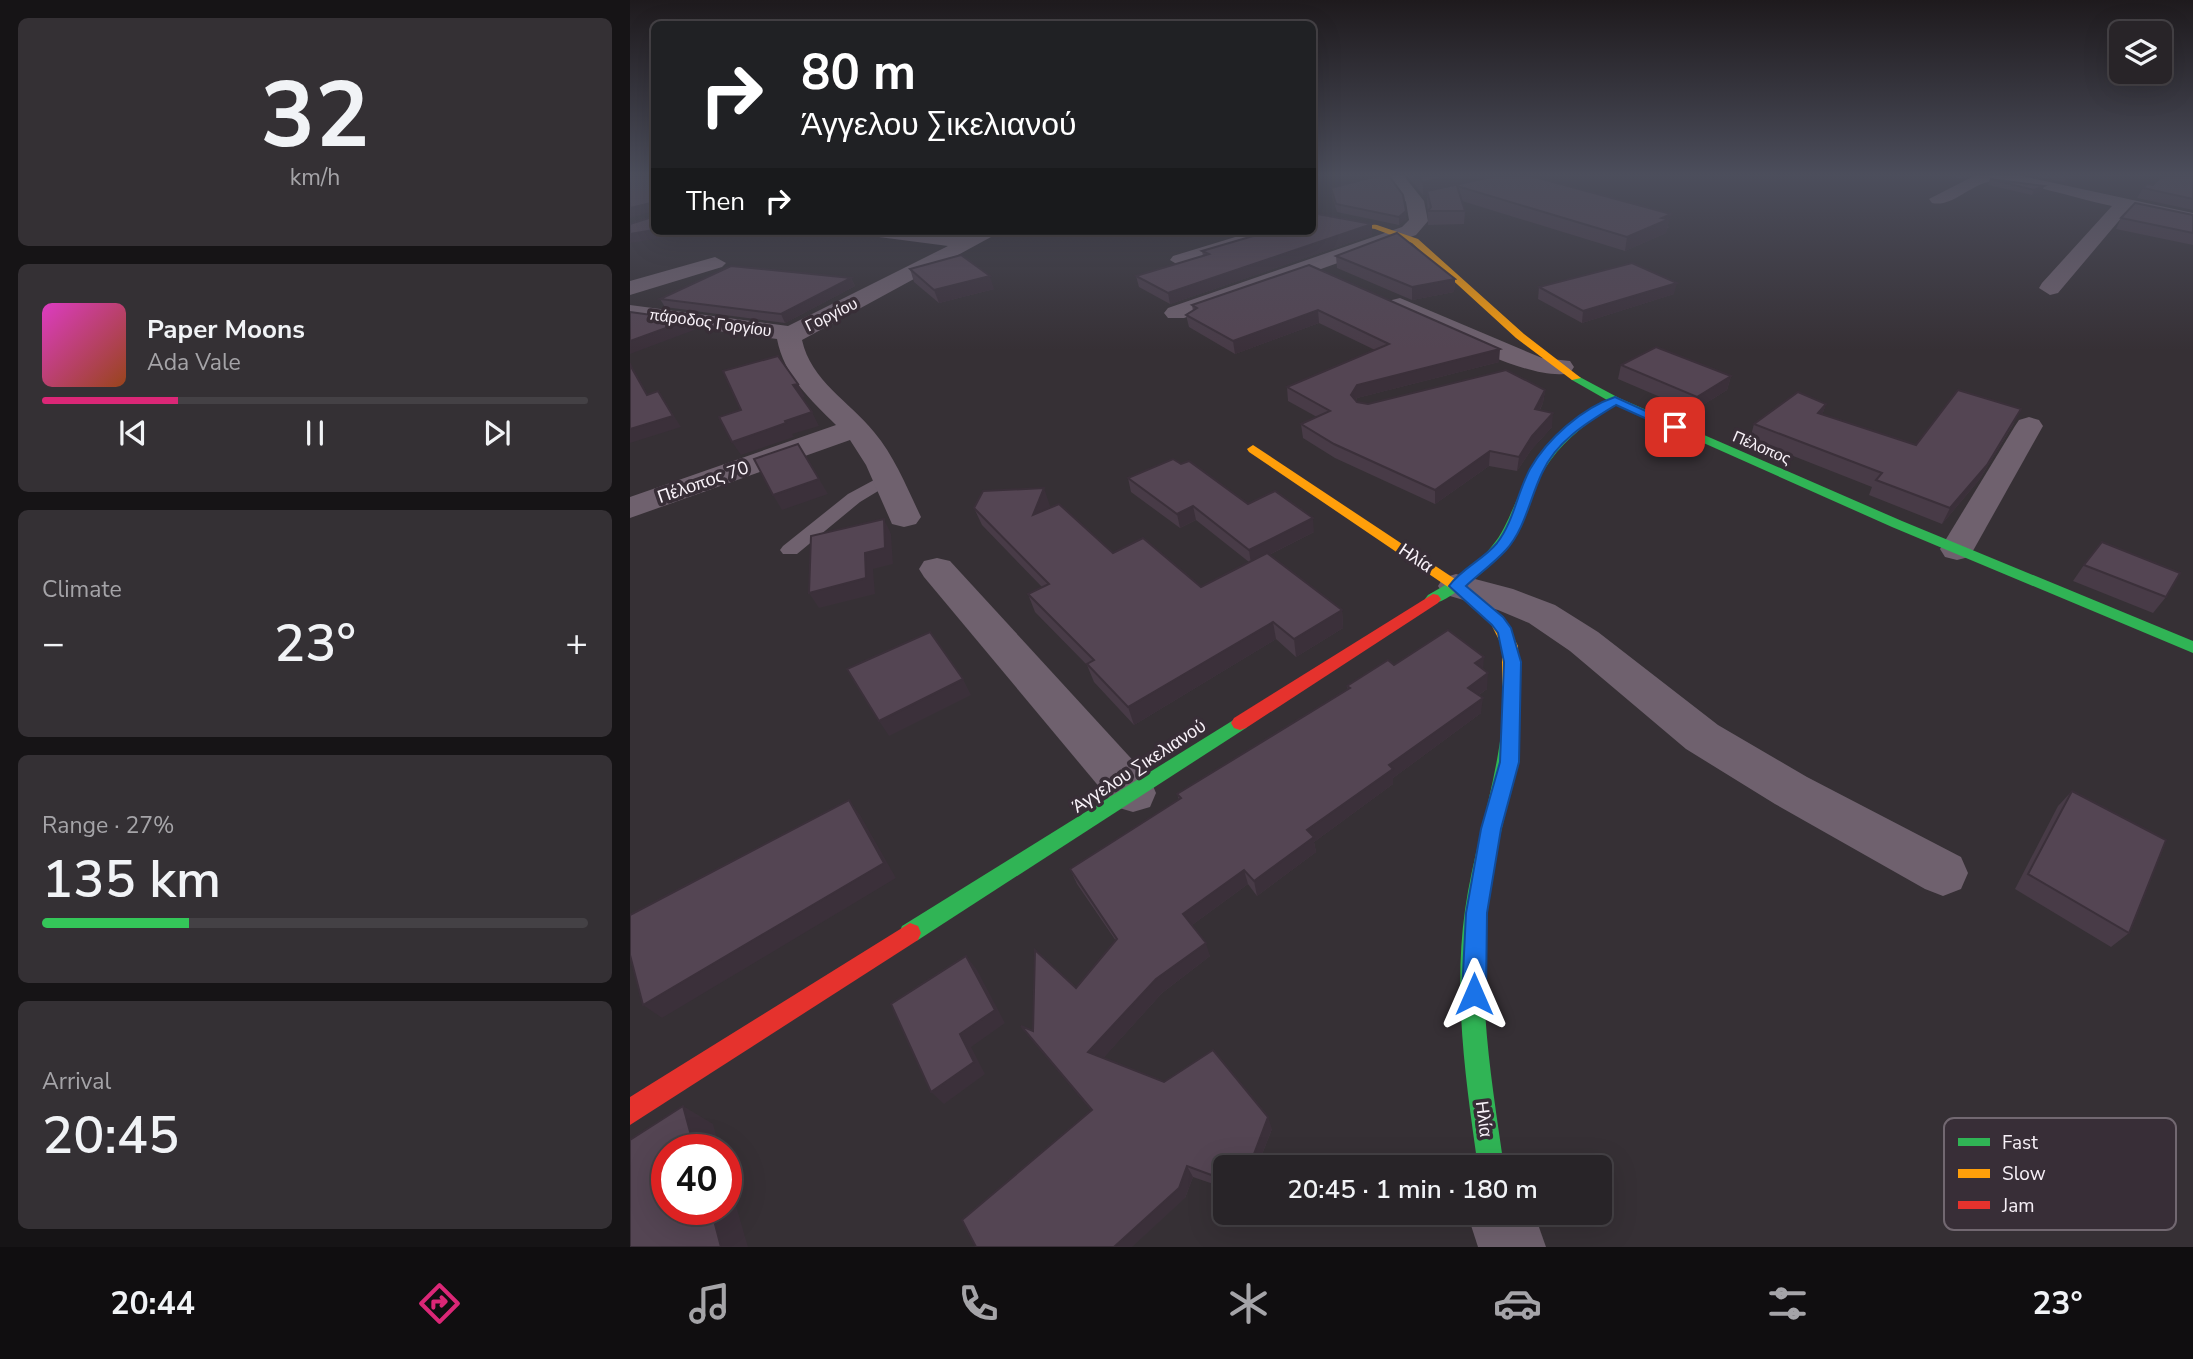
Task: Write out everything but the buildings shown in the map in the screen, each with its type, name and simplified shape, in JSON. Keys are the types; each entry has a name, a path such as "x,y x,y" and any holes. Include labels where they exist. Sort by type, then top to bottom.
{"street":[{"path":"1176,313 1401,234"},
{"name":"Πέλοπος","path":"1402,234 1428,249 1549,366 1615,400 1957,549 2193,647"},
{"path":"2050,288 2097,234"},
{"path":"911,235 967,242"},
{"name":"Γοργίου","path":"904,517 873,450 827,403 808,377 790,344 792,334 983,235"},
{"path":"1180,260 1263,235"},
{"path":"630,288 715,263"},
{"path":"1311,267 1349,284"},
{"path":"1374,294 1549,366"},
{"name":"πάροδος Γοργίου","path":"630,312 792,334"},
{"path":"1498,374 1549,366"},
{"name":"Άγγελου Σικελιανού","path":"630,1112 1456,586 1486,563 1508,538 1536,470 1546,455 1578,423 1615,400"},
{"path":"1957,549 2029,426"},
{"name":"Πέλοπος 70","path":"630,508 855,429"},
{"name":"Ηλία","path":"1253,449 1456,586 1497,621 1505,632 1513,662 1509,762 1476,913 1474,966 1475,1050 1489,1155"},
{"path":"937,569 1133,793"},
{"path":"1456,586 1500,597 1544,615 1595,650 1654,704 1703,738 1943,873"},
{"path":"1506,1225 1512,1247"}],"lane":[{"path":"790,550 854,498 887,478"}],"traffic: fast":[{"path":"1576,378 1615,400 1897,524 2193,647"},
{"path":"1433,599 1490,558 1503,543 1536,472 1554,447 1576,426 1615,400"},
{"path":"910,933 1240,723"},
{"path":"1489,1155 1475,1039 1473,942 1480,887 1505,773 1511,726"}],"traffic: slow":[{"path":"1397,234 1415,241 1520,336 1576,378"},
{"path":"1253,449 1456,586 1497,621 1510,646 1511,726"}],"traffic: jam":[{"path":"1240,723 1433,599"},
{"path":"630,1112 910,933"}],"route":[{"path":"1474,994 1476,913 1491,829 1502,797 1509,762 1513,662 1505,632 1497,621 1456,586 1502,547 1515,525 1536,470 1555,444 1578,423 1615,400 1675,427"}]}
